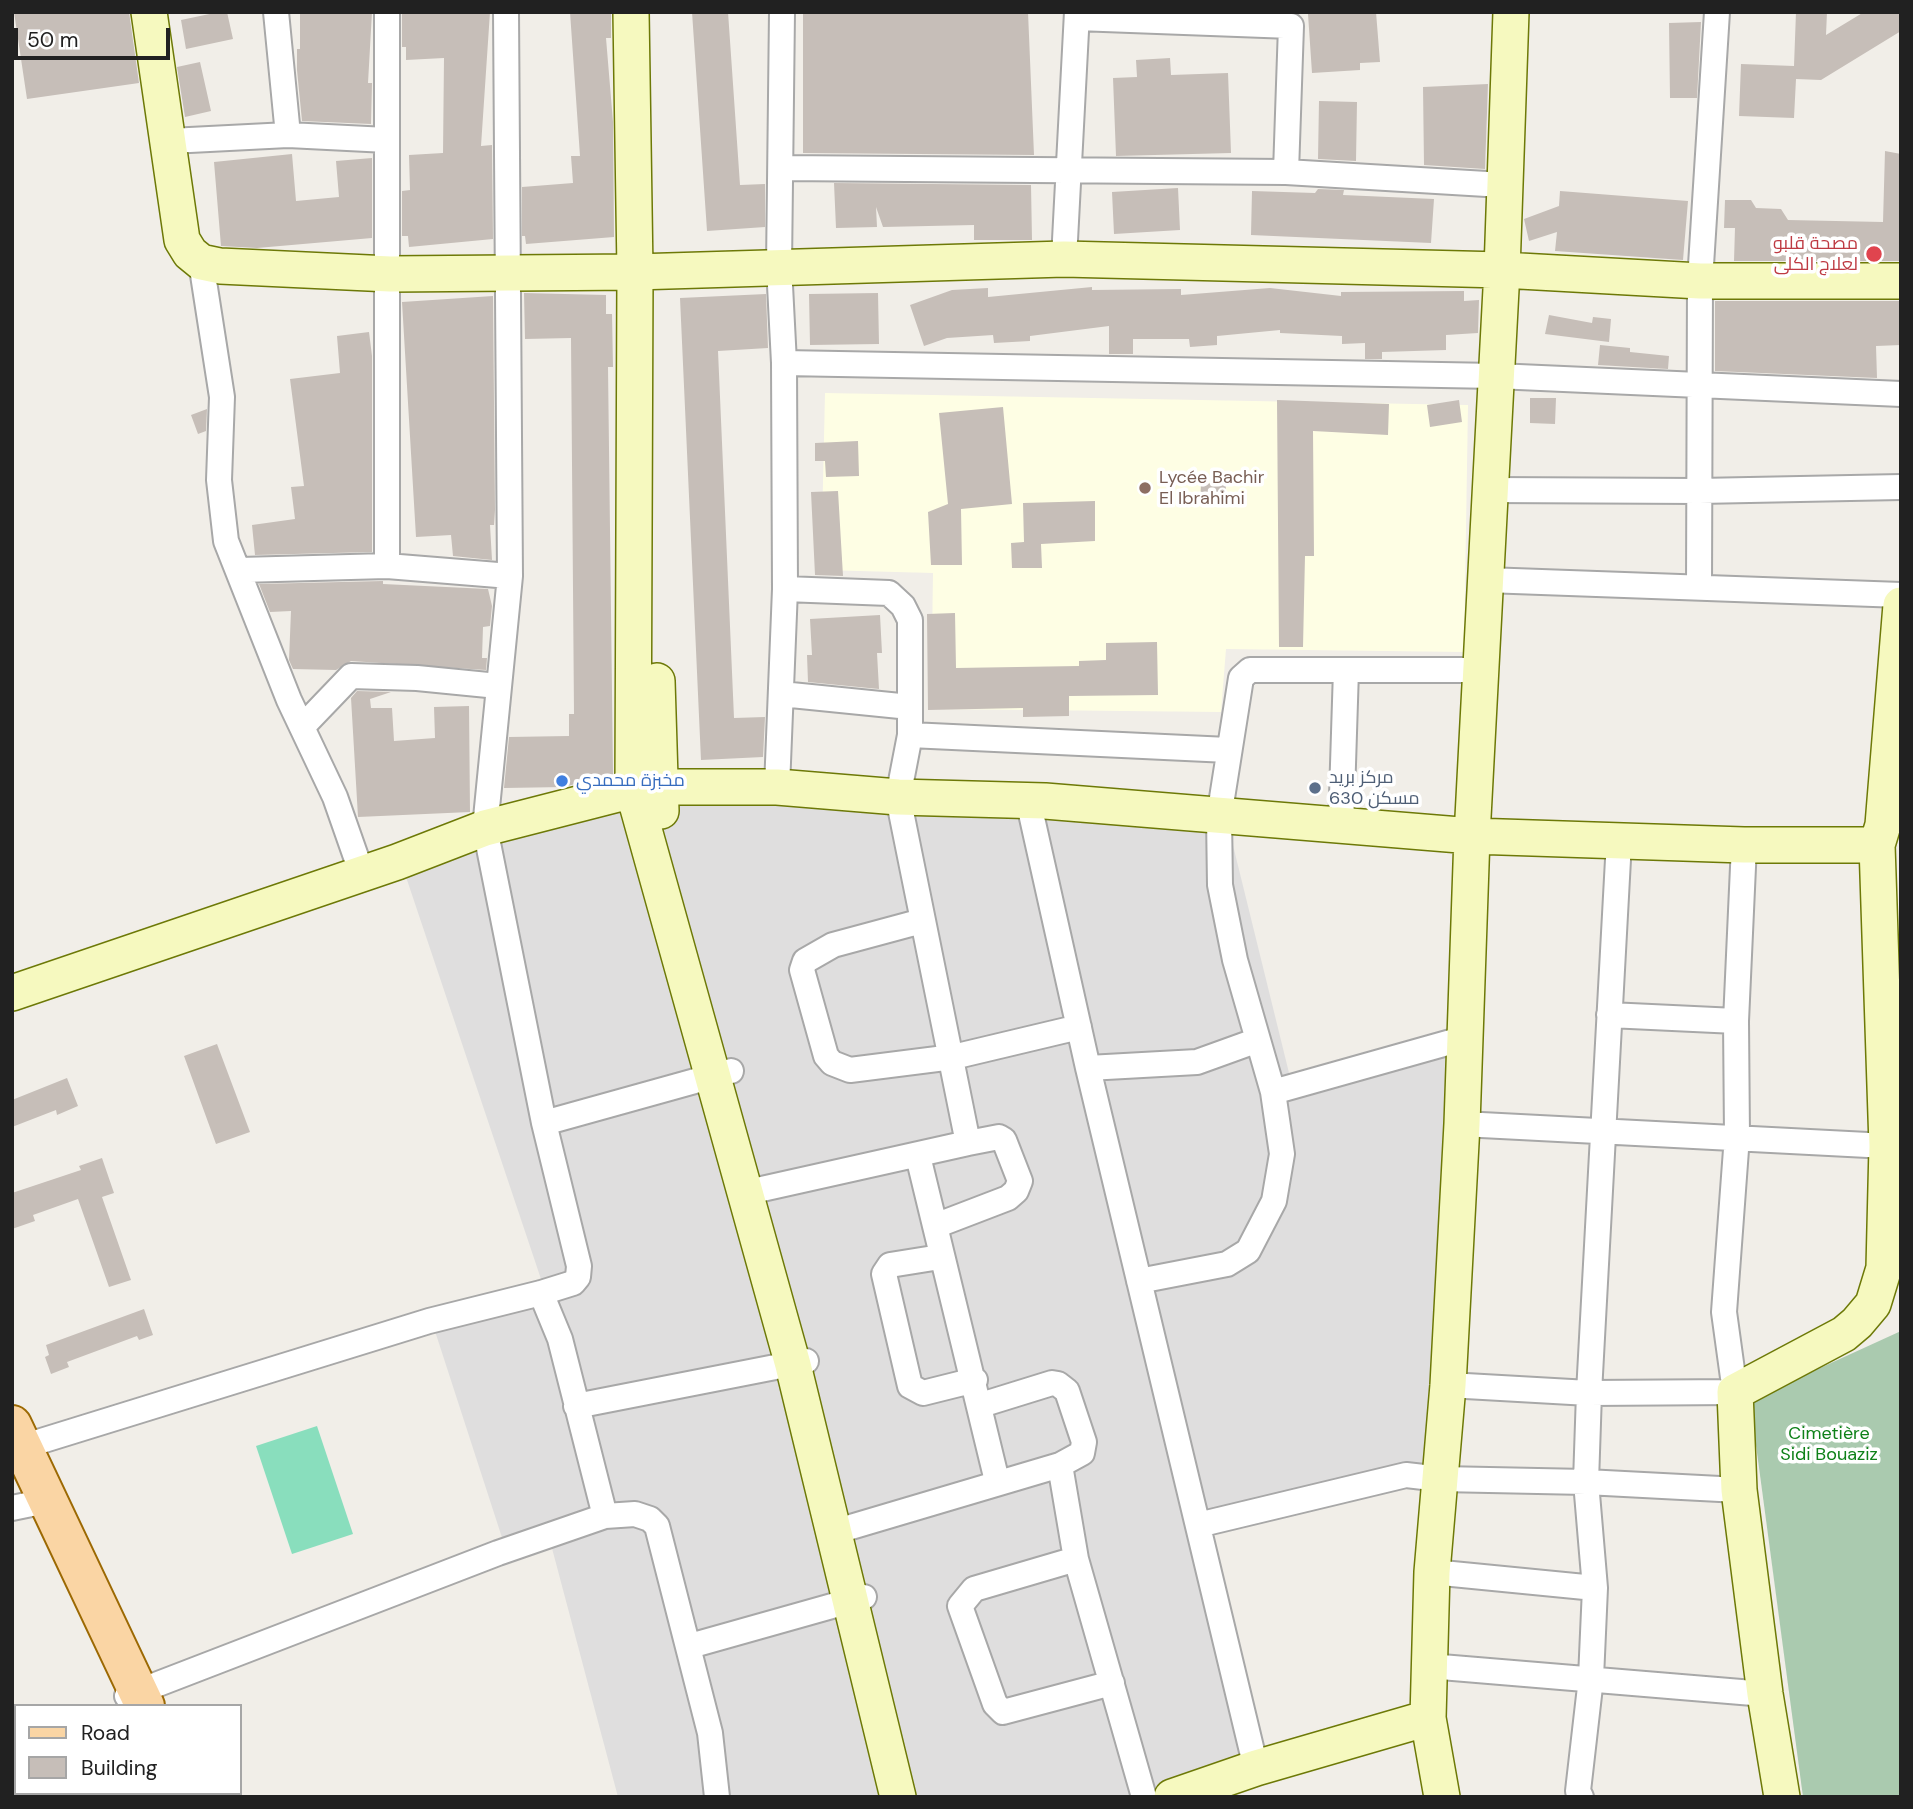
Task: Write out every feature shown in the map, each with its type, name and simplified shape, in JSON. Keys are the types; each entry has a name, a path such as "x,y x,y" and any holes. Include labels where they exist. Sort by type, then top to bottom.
{"main road":[{"path":"14,1447 28,1505 134,1700"}],"street":[{"path":"149,12 170,141 182,240 190,253 201,262 248,268 390,274 644,272 1064,259 1502,270 1700,281 1901,281"},
{"path":"276,12 288,135"},
{"path":"387,12 390,274 387,566"},
{"path":"14,1447 429,1321 541,1293 573,1283 579,1274 544,1122 485,828 510,576 506,12"},
{"path":"631,12 644,272"},
{"path":"651,12 644,272 646,789 691,936 721,1073 800,1363 858,1599 915,1797"},
{"path":"777,787 785,589 784,363 779,266 782,12"},
{"path":"1442,1797 1428,1718 1432,1572 1448,1384 1462,1124 1472,836 1502,270 1511,12"},
{"path":"1699,586 1700,281 1717,12"},
{"path":"1064,259 1071,169 1077,15 1292,19 1286,172"},
{"path":"170,141 288,135 387,140"},
{"path":"781,167 1286,172 1503,185"},
{"path":"201,262 222,397 219,480 226,541 240,570 269,652 335,797 362,874"},
{"path":"784,363 1496,376 1901,394"},
{"path":"1489,490 1699,491 1901,487"},
{"path":"240,570 387,566 510,576"},
{"path":"1486,580 1901,595"},
{"path":"785,589 889,593 897,599 910,620 910,735 898,796 922,921 953,1057 968,1143"},
{"path":"1448,1384 1589,1393 1735,1392 1844,1334 1873,1304 1884,1268 1887,1146 1887,832 1896,729 1901,605"},
{"path":"1139,1281 1227,1264 1248,1251 1274,1201 1282,1154 1273,1092 1236,960 1220,885 1219,817 1241,678 1250,670 1482,670"},
{"path":"1340,827 1346,670"},
{"path":"304,725 351,676 417,678 498,687"},
{"path":"780,694 910,707"},
{"path":"910,735 1228,750"},
{"path":"12,993 362,874 485,828 646,789 777,787 898,796 1028,800 1472,836 1744,845 1887,832"},
{"path":"1028,800 1088,1068 1256,1768"},
{"path":"1581,1797 1578,1791 1591,1678 1595,1588 1586,1482 1589,1393 1619,841"},
{"path":"1744,845 1736,1021 1737,1136 1724,1312 1735,1392 1739,1490 1765,1694 1782,1797"},
{"path":"922,921 833,945 813,954 802,970 826,1056 832,1063 850,1070 953,1057 1079,1027"},
{"path":"1609,1015 1736,1021"},
{"path":"1273,1092 1465,1038"},
{"path":"1088,1068 1197,1062 1258,1040"},
{"path":"544,1122 721,1073"},
{"path":"1462,1124 1604,1129 1887,1146"},
{"path":"755,1191 968,1143 999,1137 1006,1142 1019,1186 1008,1198 934,1226"},
{"path":"918,1156 940,1257 975,1380 998,1481"},
{"path":"940,1257 890,1265 884,1274 910,1386 923,1393 975,1380"},
{"path":"541,1293 560,1339 605,1516"},
{"path":"576,1406 800,1363"},
{"path":"841,1530 998,1481 1060,1465 1078,1457 1084,1448 1064,1387 1052,1383 981,1405"},
{"path":"1060,1465 1076,1559 1144,1797"},
{"path":"1198,1525 1397,1476 1739,1490"},
{"path":"134,1700 498,1553 605,1516 635,1514 653,1521 690,1646 710,1733 718,1797"},
{"path":"1076,1559 974,1589 960,1606 995,1704 1003,1712 1112,1683"},
{"path":"1432,1572 1595,1588"},
{"path":"690,1646 858,1599"},
{"path":"858,1599 898,1797"},
{"path":"1429,1666 1765,1694"},
{"path":"1172,1797 1256,1768 1428,1718"}],"shaded area":[{"name":"Lycée Bachir El Ibrahimi","path":"825,393 1468,405 1464,652 1226,649 1221,712 931,709 933,573 821,570"},
{"path":"638,794 1228,825 1291,1081 1461,1033 1438,1486 1399,1478 1194,1530 1248,1769 1158,1797 618,1797 549,1537 507,1553 433,1325 544,1288 402,865"}],"green space":[{"name":"Cimetière Sidi Bouaziz","path":"1901,1331 1901,1797 1803,1797 1750,1400"},
{"path":"317,1426 353,1534 292,1554 256,1446"}],"building":[{"path":"14,12 129,12 139,83 27,99"},
{"path":"227,12 233,39 186,49 181,20"},
{"path":"300,12 372,12 368,83 372,83 371,124 302,121 297,70"},
{"path":"402,12 490,12 481,146 492,145 493,239 409,247 408,236 402,236 402,191 410,190 409,155 443,153 444,58 406,60 406,47 402,47"},
{"path":"570,12 611,12 611,38 606,38 613,122 614,237 526,244 525,236 522,236 522,187 573,183 571,156 580,156"},
{"path":"692,12 728,12 740,185 765,184 765,227 707,231"},
{"path":"803,12 1028,12 1034,155 803,153"},
{"path":"1376,12 1380,62 1360,63 1360,70 1312,73 1308,14"},
{"path":"1796,12 1827,12 1826,35 1864,12 1901,12 1901,31 1821,80 1796,79 1794,118 1739,116 1741,64 1794,66"},
{"path":"1701,22 1697,98 1670,98 1669,23"},
{"path":"1170,58 1171,75 1228,73 1231,153 1116,156 1113,78 1137,77 1136,60"},
{"path":"200,62 211,111 185,117 177,67"},
{"path":"1488,84 1485,169 1424,165 1423,87"},
{"path":"1319,101 1357,102 1356,161 1318,159"},
{"path":"1885,151 1901,154 1901,261 1734,261 1735,228 1724,228 1725,200 1751,200 1756,208 1781,209 1788,220 1883,222"},
{"path":"292,154 296,201 339,197 336,161 372,158 372,238 257,248 221,246 214,162"},
{"path":"834,183 1031,185 1032,240 974,240 974,225 883,227 876,207 877,227 836,228"},
{"path":"1178,188 1180,230 1114,234 1112,192"},
{"path":"1318,189 1344,190 1343,195 1434,199 1431,243 1251,235 1252,191 1315,193"},
{"path":"1560,191 1688,201 1683,260 1555,251 1557,232 1529,241 1524,219 1559,206"},
{"path":"1092,287 1092,290 1181,289 1181,295 1270,288 1341,296 1341,292 1464,291 1464,301 1479,300 1478,333 1446,335 1446,350 1382,352 1382,359 1365,359 1365,343 1342,344 1342,336 1280,333 1280,330 1217,336 1217,345 1190,347 1189,339 1133,339 1133,354 1109,354 1109,326 1030,336 1030,341 994,343 993,335 947,338 924,346 910,305 952,290 988,288 988,297"},
{"path":"524,293 606,295 606,314 612,314 613,367 608,367 613,774 564,787 504,788 509,737 569,736 569,714 574,714 571,338 525,339"},
{"path":"878,293 879,344 810,345 809,294"},
{"path":"766,294 768,348 718,351 734,718 765,717 763,757 701,760 680,298"},
{"path":"493,296 495,510 494,525 490,525 492,560 453,556 451,535 416,537 402,302"},
{"path":"1715,301 1899,301 1901,345 1876,346 1877,378 1715,371"},
{"path":"1549,315 1592,323 1593,317 1611,319 1609,342 1545,334"},
{"path":"369,332 372,356 372,552 255,555 252,525 295,519 291,487 304,486 290,379 340,373 337,336"},
{"path":"1600,345 1630,348 1630,352 1669,356 1668,369 1598,365"},
{"path":"1530,398 1556,398 1555,424 1530,423"},
{"path":"1277,400 1389,404 1388,435 1313,431 1314,556 1305,556 1303,647 1279,647"},
{"path":"1459,400 1462,422 1430,427 1427,405"},
{"path":"1003,407 1012,504 961,509 962,565 931,565 928,512 948,504 939,413"},
{"path":"207,409 206,431 198,434 191,415"},
{"path":"858,441 859,476 826,477 825,461 815,461 815,443"},
{"path":"1201,483 1226,484 1225,505 1200,504"},
{"path":"838,491 843,576 815,575 811,492"},
{"path":"1095,501 1095,541 1041,544 1042,568 1012,568 1011,543 1024,542 1023,503"},
{"path":"383,581 383,584 488,589 492,606 490,626 483,627 482,658 487,658 486,670 351,661 336,670 293,669 289,660 291,611 270,612 259,584"},
{"path":"955,613 956,668 1079,666 1079,661 1106,660 1106,643 1157,642 1158,695 1069,696 1069,716 1023,717 1023,708 928,710 927,614"},
{"path":"880,615 882,653 877,653 879,689 808,682 807,655 812,655 810,619"},
{"path":"357,691 391,692 370,699 371,708 392,708 394,741 435,738 434,707 469,706 470,812 358,817 351,698"},
{"path":"217,1044 250,1132 216,1144 184,1056"},
{"path":"67,1078 78,1106 57,1115 56,1110 12,1127 12,1100"},
{"path":"102,1158 114,1193 102,1197 131,1280 109,1287 78,1199 33,1215 35,1221 12,1229 12,1193 81,1170 79,1166"},
{"path":"144,1309 153,1335 139,1340 137,1336 67,1362 69,1367 51,1374 45,1357 49,1355 46,1345"}],"place":[{"name":"مصحة قلبو لعلاج الكلى","path":"1874,254"},
{"name":"Lycée Bachir El Ibrahimi","path":"1145,488"},
{"name":"مخبزة محمدي","path":"562,781"},
{"name":"مركز بريد 630 مسكن","path":"1315,788"}]}
